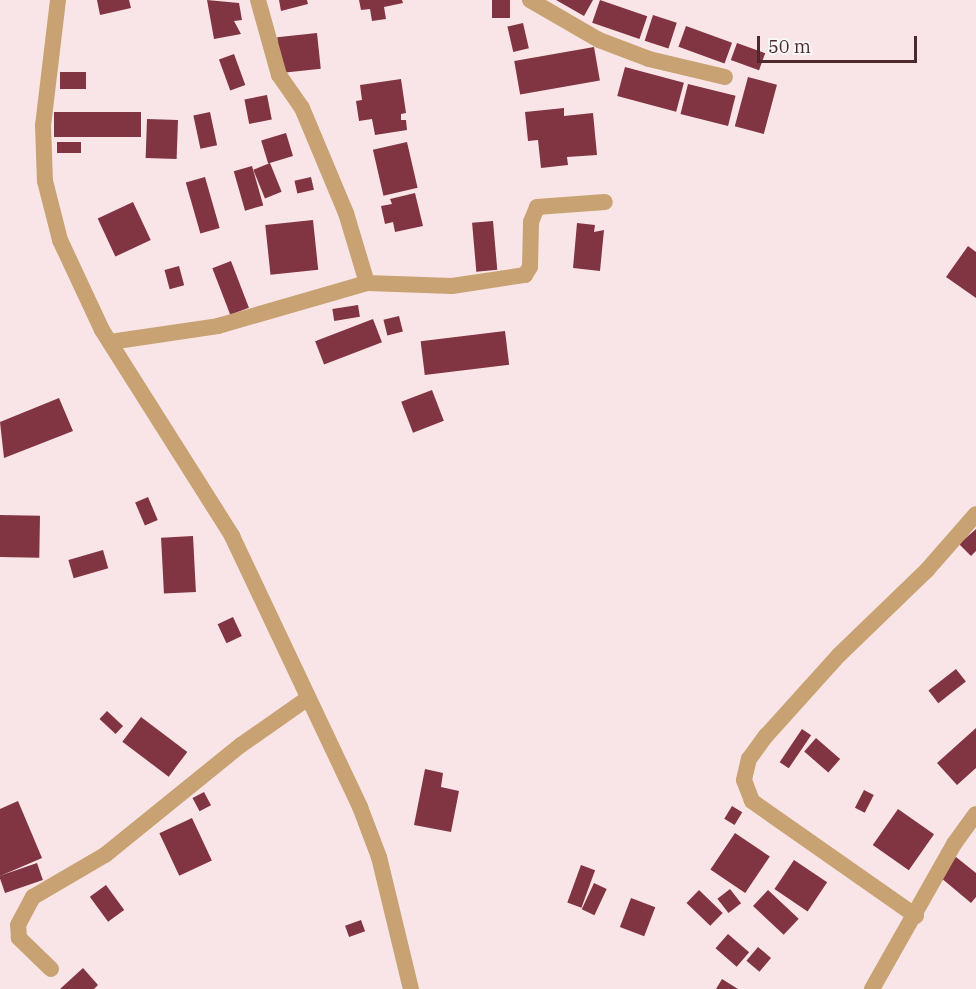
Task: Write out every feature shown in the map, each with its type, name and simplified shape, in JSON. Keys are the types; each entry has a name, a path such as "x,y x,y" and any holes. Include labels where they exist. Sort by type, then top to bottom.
{"street":[{"path":"58,0 43,124 45,182 60,240 110,342 232,536 308,698 379,857 411,989"},
{"path":"258,0 279,75 303,108 346,213 367,283"},
{"path":"530,0 599,40 649,58 725,77"},
{"path":"110,342 218,326 367,283 452,286 525,275 531,260 531,222 537,207 605,202"},
{"path":"916,916 752,801 744,780 749,759 774,728 838,655 927,570 976,514"},
{"path":"51,969 30,952 20,938 18,925 33,897 105,855 241,745 308,698"},
{"path":"872,989 916,916 954,844 976,814"}],"building":[{"path":"97,0 129,0 131,8 100,15"},
{"path":"207,0 239,3 242,20 234,21 241,34 214,39"},
{"path":"279,0 307,0 308,4 281,11"},
{"path":"359,0 402,0 403,3 384,7 386,19 372,21 370,9 361,10"},
{"path":"492,0 510,0 510,18 492,18"},
{"path":"556,0 593,0 584,16"},
{"path":"600,0 647,16 639,39 592,23"},
{"path":"653,15 677,23 668,48 645,41"},
{"path":"523,23 529,48 513,52 507,27"},
{"path":"686,26 732,43 725,63 678,47"},
{"path":"317,33 321,69 281,73 277,37"},
{"path":"737,43 765,53 759,70 731,60"},
{"path":"594,47 600,80 520,95 514,61"},
{"path":"234,54 245,85 230,90 219,59"},
{"path":"625,67 684,83 676,112 617,96"},
{"path":"60,72 86,72 86,89 60,89"},
{"path":"748,77 777,85 764,134 735,126"},
{"path":"401,79 406,113 401,114 401,120 406,120 407,130 375,135 372,119 359,121 356,101 362,100 360,85"},
{"path":"688,84 736,96 728,126 681,114"},
{"path":"267,95 272,120 249,124 244,99"},
{"path":"564,108 564,116 593,113 597,155 567,157 568,165 541,168 538,140 528,141 525,112"},
{"path":"54,112 141,112 141,137 54,137"},
{"path":"210,112 217,145 200,149 193,116"},
{"path":"147,119 178,120 177,159 146,158"},
{"path":"286,133 293,156 268,164 261,141"},
{"path":"57,142 81,142 81,153 57,153"},
{"path":"407,142 418,188 383,196 373,150"},
{"path":"270,163 282,192 265,198 253,170"},
{"path":"252,166 263,205 245,211 234,171"},
{"path":"205,177 220,228 200,233 186,183"},
{"path":"311,177 314,190 297,193 294,181"},
{"path":"415,193 423,226 395,232 393,222 385,224 381,206 392,204 390,199"},
{"path":"133,202 151,240 115,257 98,218"},
{"path":"313,220 318,270 270,275 265,225"},
{"path":"493,221 497,270 476,272 472,223"},
{"path":"577,223 595,225 594,232 604,230 600,271 573,268"},
{"path":"968,246 976,252 976,298 946,277"},
{"path":"231,261 249,308 230,315 212,268"},
{"path":"179,266 184,285 170,289 165,270"},
{"path":"358,305 360,317 334,321 332,309"},
{"path":"399,316 403,332 387,335 383,320"},
{"path":"373,319 382,342 324,365 315,341"},
{"path":"505,331 509,365 425,375 421,341"},
{"path":"432,390 444,421 413,433 401,402"},
{"path":"59,398 73,431 4,458 0,422"},
{"path":"148,497 158,520 145,525 135,502"},
{"path":"0,515 40,516 39,558 0,557"},
{"path":"976,529 976,551 971,556 959,544"},
{"path":"193,536 196,592 164,594 161,538"},
{"path":"103,550 108,568 74,578 68,560"},
{"path":"233,617 242,636 226,643 218,624"},
{"path":"956,669 966,682 938,703 928,691"},
{"path":"107,711 123,726 116,734 99,719"},
{"path":"141,717 187,752 169,777 122,742"},
{"path":"976,728 976,768 957,785 937,763"},
{"path":"802,729 811,735 789,768 780,762"},
{"path":"816,738 840,759 828,773 804,752"},
{"path":"425,769 443,773 441,787 459,791 451,832 414,825"},
{"path":"864,790 874,795 865,813 855,808"},
{"path":"204,792 211,805 200,811 193,798"},
{"path":"18,801 42,858 0,876 0,809"},
{"path":"732,806 742,812 735,825 724,819"},
{"path":"898,809 934,834 909,870 873,845"},
{"path":"192,818 212,861 179,876 159,833"},
{"path":"735,833 770,856 745,893 710,869"},
{"path":"956,857 976,873 976,897 971,903 940,877"},
{"path":"794,860 827,882 808,911 774,889"},
{"path":"37,863 43,880 5,893 0,876"},
{"path":"581,865 595,870 581,908 567,903"},
{"path":"594,883 607,889 594,915 582,909"},
{"path":"106,885 124,910 108,922 90,897"},
{"path":"730,889 741,903 728,913 717,899"},
{"path":"699,890 723,913 710,926 686,903"},
{"path":"768,890 799,919 784,935 753,906"},
{"path":"631,898 655,907 644,936 620,927"},
{"path":"361,920 365,931 349,937 345,926"},
{"path":"728,934 749,952 737,967 716,948"},
{"path":"758,947 771,958 759,972 746,961"},
{"path":"83,968 98,985 94,989 60,989"},
{"path":"722,979 738,989 716,989"}]}
